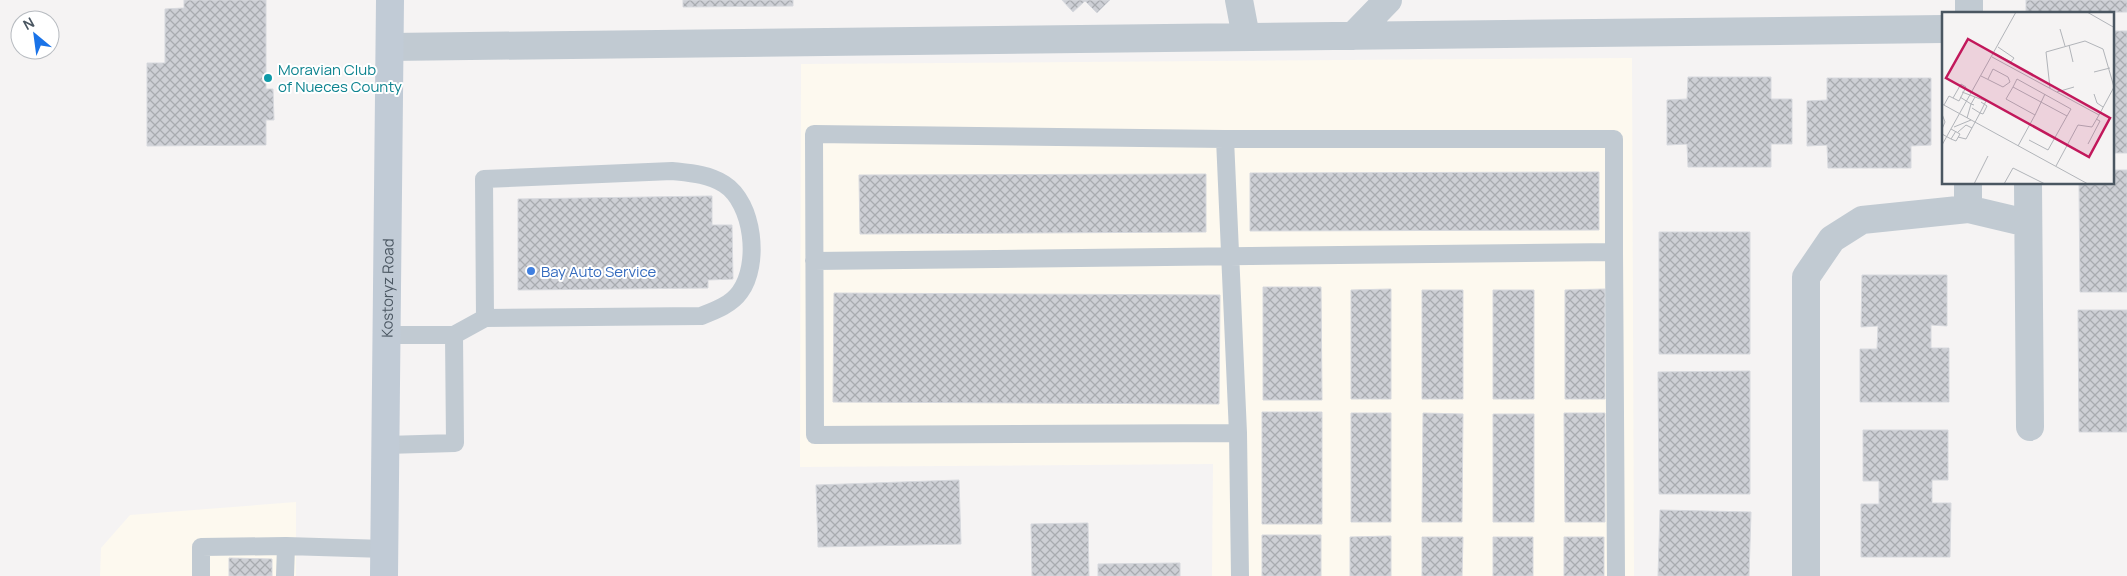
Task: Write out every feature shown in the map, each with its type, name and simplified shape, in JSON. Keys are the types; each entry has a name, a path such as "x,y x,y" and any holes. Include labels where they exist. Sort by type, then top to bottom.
{"main road":[{"name":"Kostoryz Road","path":"384,576 390,0"}],"street":[{"path":"1238,0 1246,37"},
{"path":"1353,36 1388,0"},
{"path":"390,48 1942,29"},
{"path":"2028,185 2030,427"},
{"path":"1806,576 1806,277 1832,239 1862,220 1968,196 2027,223"}],"lane":[{"path":"1238,433 816,435 814,134 1614,139 1616,576"},
{"path":"1225,138 1232,255 1238,433 1240,576"},
{"path":"387,335 454,336 485,318 701,316 722,308 740,293 750,272 752,246 748,216 739,198 725,184 701,174 672,171 484,179 485,318"},
{"path":"814,261 1614,252"},
{"path":"386,445 455,443 454,336"},
{"path":"285,576 286,546"},
{"path":"201,576 201,547 286,546 385,549"}],"shaded area":[{"path":"1632,58 1634,576 1212,576 1213,464 800,467 801,64"},
{"path":"296,502 296,576 100,576 101,548 130,515"}],"building":[{"path":"184,0 266,0 266,89 273,89 274,120 266,120 266,145 147,146 147,63 165,63 165,9 184,8"},
{"path":"683,0 793,0 793,6 683,7"},
{"path":"1062,0 1110,0 1097,13 1085,1 1073,12"},
{"path":"2026,0 2127,0 2127,12 2026,12"},
{"path":"2114,31 2127,31 2127,153 2114,153"},
{"path":"1688,77 1771,77 1771,99 1792,99 1792,144 1771,144 1771,167 1688,167 1687,144 1667,145 1667,100 1687,99"},
{"path":"1827,78 1931,78 1931,145 1911,146 1911,168 1828,168 1827,145 1807,146 1807,101 1827,100"},
{"path":"2114,170 2127,170 2127,292 2080,292 2079,185 2114,185"},
{"path":"1599,172 1599,230 1250,231 1250,173"},
{"path":"1206,174 1206,232 860,234 859,175"},
{"path":"712,196 712,225 732,225 733,279 708,280 708,288 518,290 518,199"},
{"path":"1659,232 1750,232 1750,354 1659,354"},
{"path":"1862,275 1947,275 1947,326 1931,325 1931,348 1949,348 1949,402 1860,402 1860,349 1877,349 1878,326 1861,327"},
{"path":"1263,287 1321,287 1322,400 1263,400"},
{"path":"1391,289 1391,399 1351,399 1351,290"},
{"path":"1605,289 1605,399 1565,399 1565,290"},
{"path":"1422,290 1463,290 1463,399 1422,399"},
{"path":"1493,290 1534,290 1534,399 1493,399"},
{"path":"834,293 1220,295 1219,404 833,402"},
{"path":"2078,310 2127,310 2127,432 2079,432"},
{"path":"1750,371 1750,494 1659,494 1658,372"},
{"path":"1262,412 1322,412 1322,524 1262,524"},
{"path":"1351,413 1391,413 1391,522 1351,522"},
{"path":"1423,413 1463,414 1462,522 1422,522"},
{"path":"1564,413 1605,413 1605,522 1565,522"},
{"path":"1493,414 1534,414 1534,522 1493,522"},
{"path":"1863,430 1948,430 1948,480 1932,480 1932,503 1951,503 1950,557 1861,557 1861,504 1879,504 1879,481 1863,481"},
{"path":"959,480 961,544 818,547 816,485"},
{"path":"1660,510 1751,512 1749,576 1658,576"},
{"path":"1088,523 1089,576 1032,576 1031,524"},
{"path":"1262,535 1321,535 1321,576 1262,576"},
{"path":"1391,536 1391,576 1350,576 1350,537"},
{"path":"1422,537 1463,537 1462,576 1422,576"},
{"path":"1493,537 1533,537 1533,576 1493,576"},
{"path":"1564,537 1604,537 1604,576 1564,576"},
{"path":"229,558 272,559 272,576 229,576"},
{"path":"1180,563 1180,576 1098,576 1098,564"}],"place":[{"name":"Moravian Club of Nueces County","path":"268,78"},
{"name":"Bay Auto Service","path":"531,271"}]}
